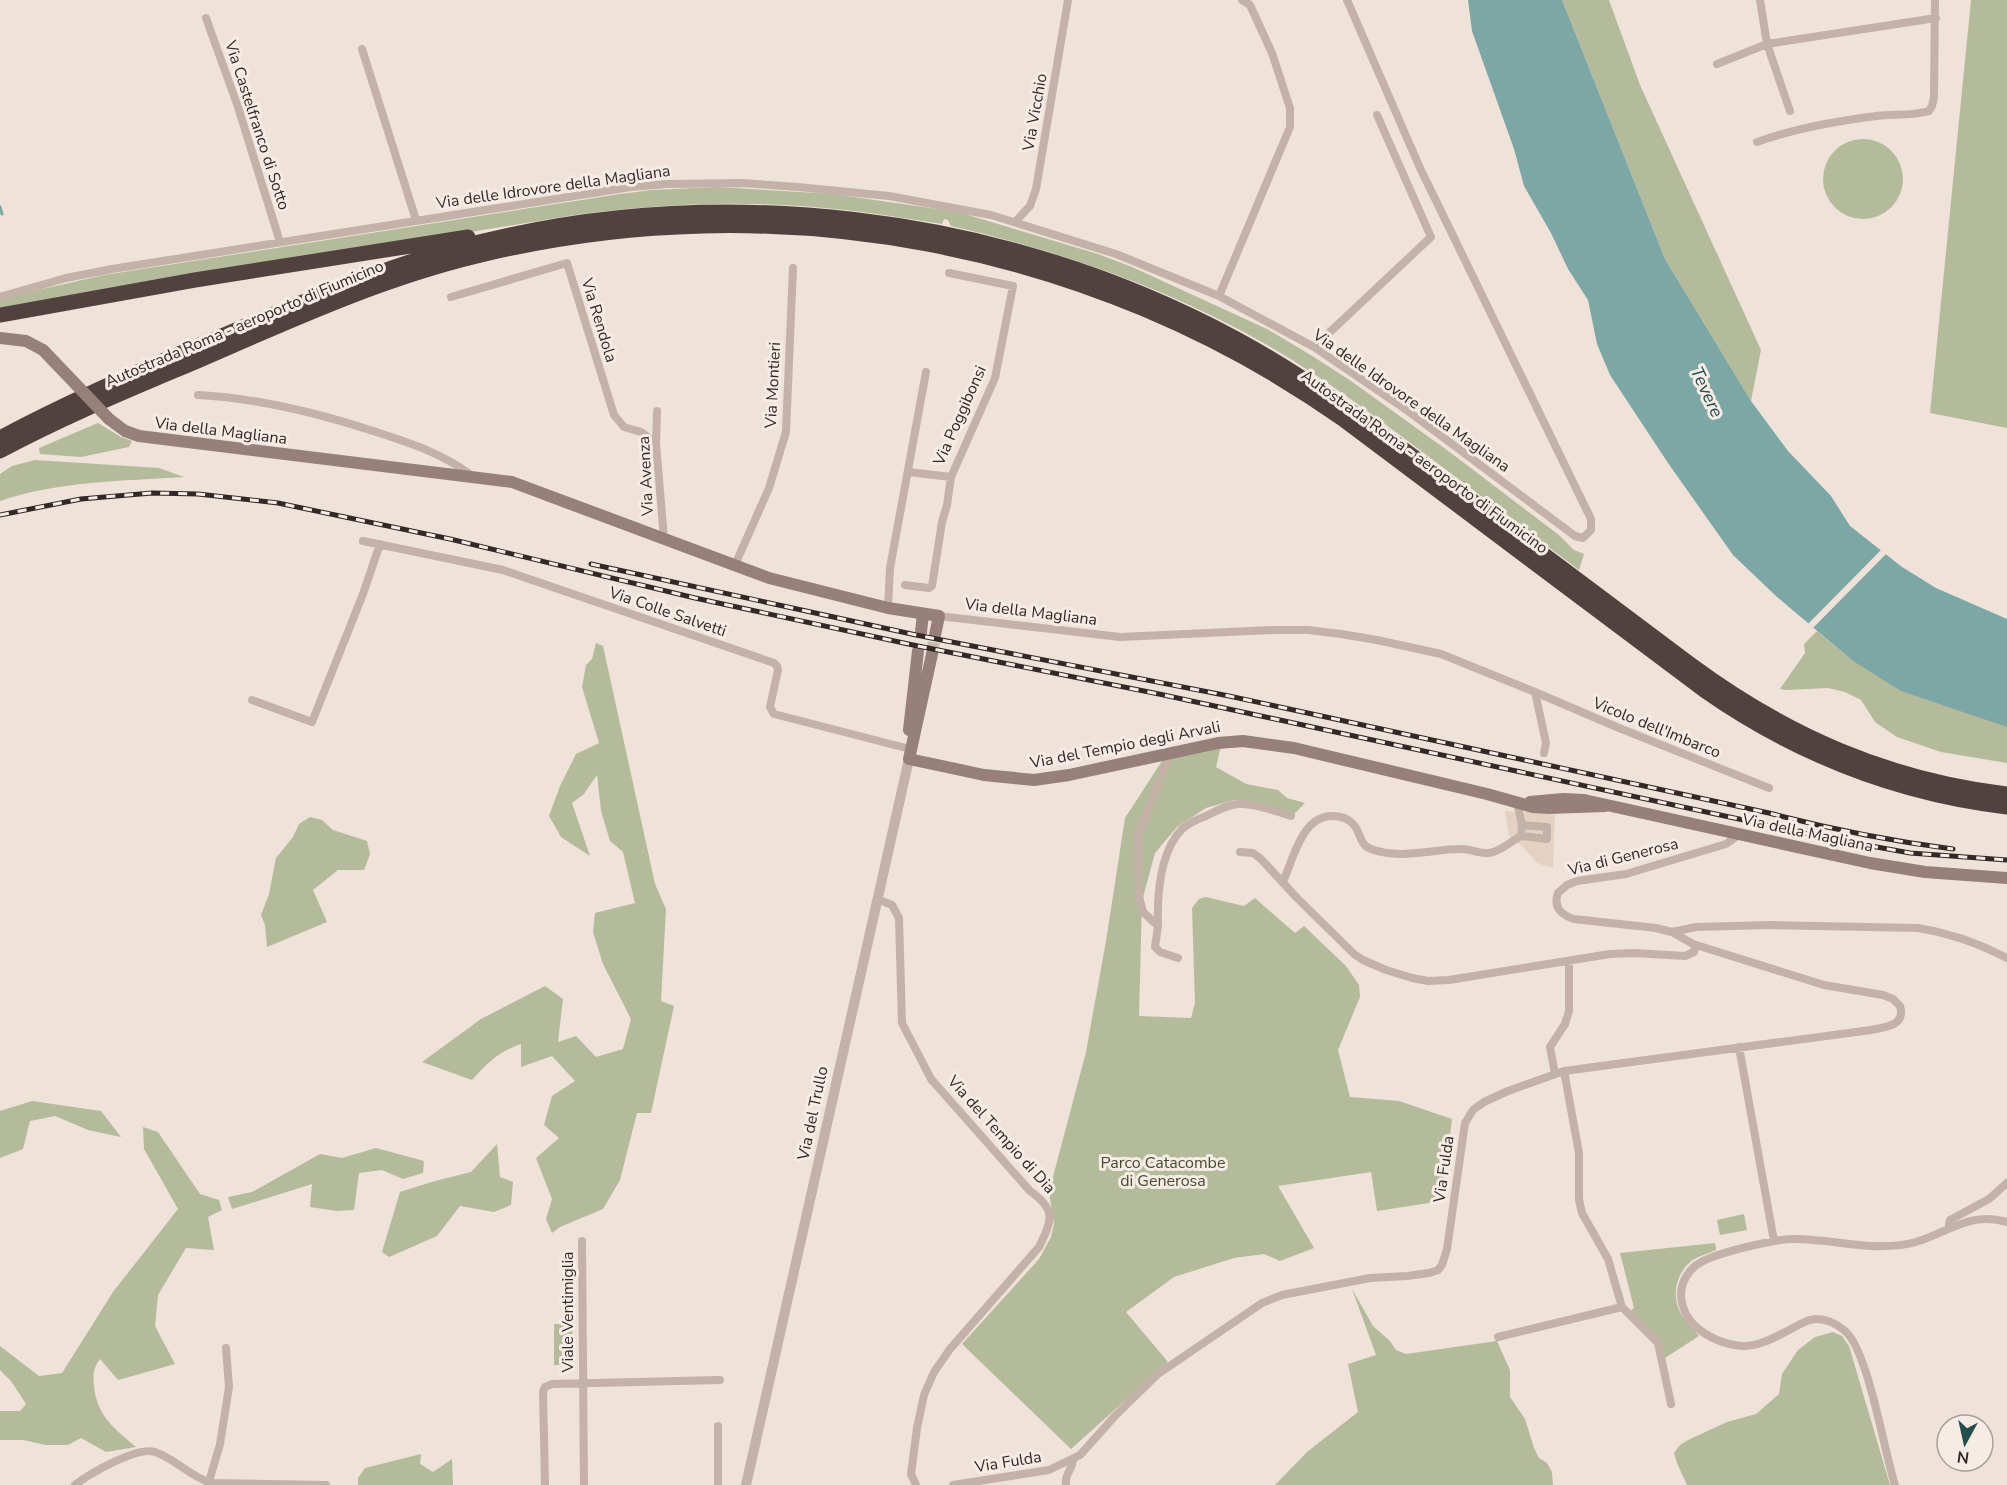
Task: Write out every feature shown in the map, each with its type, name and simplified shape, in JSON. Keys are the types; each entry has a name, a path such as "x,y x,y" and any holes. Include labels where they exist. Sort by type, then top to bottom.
{"highway":[{"name":"Autostrada Roma - aeroporto di Fiumicino","path":"0,438 101,388 358,279 460,247 557,226 632,217 716,212 789,214 876,222 968,239 1027,254 1154,299 1237,339 1334,397 1786,734 1895,772 1958,787 2007,794"},
{"name":"Autostrada Roma - aeroporto di Fiumicino","path":"0,451 107,399 330,304 406,276 480,255 585,235 694,225 775,225 900,238 969,252 1081,285 1163,317 1245,358 1312,398 1356,429 1729,708 1786,734 1841,765 1904,787 1954,799 2007,807"},
{"path":"0,315 183,282 437,241 508,230 557,226"}],"main road":[{"name":"Via della Magliana","path":"0,338 26,341 43,350 109,419 122,429 139,436 519,484 734,567 790,584 888,608 939,616"},
{"path":"921,632 924,614"},
{"path":"935,635 939,616"},
{"name":"Via del Trullo","path":"910,754 910,714 918,651"},
{"name":"Via del Trullo","path":"910,754 932,654"},
{"name":"Via del Tempio degli Arvali","path":"910,754 984,775 1034,780 1069,775 1231,741 1274,744 1520,803"},
{"name":"Via della Magliana","path":"1520,803 1543,800 1584,800 1896,868 2007,878"}],"street":[{"name":"Via Vicchio","path":"1015,222 1030,206 1036,189 1068,0"},
{"path":"1219,296 1290,127 1290,108 1272,53 1250,5 1242,0"},
{"name":"Via delle Idrovore della Magliana","path":"0,297 91,273 631,187 718,183 798,187 889,196 973,210 1015,222 1116,254 1219,296 1314,347 1408,411 1575,536 1583,538 1592,526 1590,519 1420,168 1347,0"},
{"path":"1760,0 1767,44 1790,111"},
{"path":"1757,142 1811,126 1875,116 1929,111 1934,98 1935,0"},
{"name":"Via Castelfranco di Sotto","path":"206,18 238,107 280,242"},
{"path":"1717,64 1767,44 1936,18"},
{"path":"362,49 416,220"},
{"path":"1314,347 1431,237 1377,115"},
{"name":"Via Rendola","path":"451,297 567,263 614,416 624,427 641,432 656,443"},
{"name":"Via Montieri","path":"734,567 769,488 786,432 793,268"},
{"name":"Via Poggibonsi","path":"909,472 951,477 995,378 1013,286 949,273"},
{"name":"Via Poggibonsi","path":"888,608 890,568 927,372"},
{"name":"Via della Magliana","path":"198,395 231,397 274,404 331,418 432,452 451,461 474,477"},
{"name":"Via Avenza","path":"657,411 656,443 664,539"},
{"path":"905,585 929,588 932,586 951,477"},
{"name":"Via Colle Salvetti","path":"363,541 503,570 774,663 778,670 770,707 774,714 910,754"},
{"path":"252,700 312,722 363,594 380,544"},
{"name":"Via della Magliana","path":"939,616 1120,637 1273,630 1308,630 1341,634 1441,654 1535,692"},
{"path":"1535,692 1546,743 1544,753"},
{"name":"Vicolo dell'Imbarco","path":"1535,692 1769,788"},
{"path":"1158,926 1143,912 1139,896 1138,836 1170,753"},
{"name":"Via del Trullo","path":"746,1485 910,754"},
{"path":"1520,803 1521,836"},
{"path":"1178,958 1160,952 1155,947 1161,873 1171,844 1182,829 1191,822 1233,804 1264,807 1291,816"},
{"path":"1283,882 1302,837 1320,818 1331,816 1348,820 1358,831 1364,845 1370,849 1420,854 1464,849 1487,853 1496,851 1521,836 1546,839 1547,826 1522,825"},
{"name":"Via di Generosa","path":"1740,834 1726,844 1636,872 1570,883 1562,888 1557,896 1558,908 1570,918 1672,932 1691,928 1769,925 1931,930 1962,938 2007,958"},
{"path":"1240,852 1257,855 1297,898 1358,957 1374,965 1428,981 1449,980 1622,953 1685,956 1694,952 1695,948 1685,936 1686,930 1691,928"},
{"name":"Via del Tempio di Dia","path":"877,899 890,903 899,918 902,1023 929,1076 1030,1191 1045,1203 1050,1215 1040,1247 950,1349 934,1372 924,1395 919,1417 911,1474 916,1485"},
{"name":"Via Fulda","path":"953,1485 1042,1472 1073,1459 1086,1449 1115,1416 1158,1374 1262,1303 1282,1294 1370,1278 1407,1276 1438,1270 1447,1249 1463,1131 1468,1116 1485,1102 1560,1073 1888,1027 1898,1021 1901,1010 1896,1001 1888,997 1824,985 1693,944 1672,932"},
{"path":"1569,961 1569,1011 1565,1024 1550,1047 1560,1073 1579,1153 1581,1206 1588,1225 1608,1259 1622,1307 1658,1343 1671,1404"},
{"path":"1739,1047 1774,1241"},
{"path":"1948,1229 1950,1220 1989,1199 2007,1183"},
{"path":"1895,1485 1864,1366 1855,1342 1844,1329 1826,1320 1811,1320 1762,1344 1743,1347 1728,1344 1695,1326 1681,1300 1681,1289 1688,1274 1696,1265 1722,1255 1774,1241 1806,1240 1868,1247 1892,1246 1919,1241 1974,1219 1987,1218 2007,1222"},
{"name":"Viale Ventimiglia","path":"582,1241 584,1485"},
{"path":"1498,1337 1622,1307"},
{"path":"208,1484 220,1444 228,1395 229,1376 226,1348"},
{"path":"582,1383 720,1380"},
{"name":"Viale Ventimiglia","path":"545,1485 543,1391 549,1384 582,1383"},
{"path":"718,1425 718,1485"},
{"path":"75,1485 106,1465 148,1451 160,1454 208,1484 326,1485"},
{"path":"1066,1485 1065,1478 1073,1466 1073,1459"}],"green space":[{"path":"1562,0 1609,0 1640,85 1761,350 1751,401 1665,259"},
{"path":"1971,0 2007,0 2007,428 1930,413"},
{"path":"1863,139 1878,142 1891,151 1900,164 1903,179 1900,194 1891,207 1878,216 1863,219 1848,216 1835,207 1826,194 1823,179 1826,164 1835,151 1848,142"},
{"path":"717,187 833,194 958,212 1098,254 1132,267 1267,329 1351,381 1451,453 1559,535 1574,550 1584,554 1579,570 1373,415 1269,346 1193,307 1114,274 1033,247 951,226 948,220 944,219 942,224 845,210 771,204 702,204 635,208 568,216 0,310 0,301 104,275 620,194"},
{"path":"98,423 132,441 129,447 81,457 40,454 39,448"},
{"path":"35,460 159,468 184,477 114,481 44,489 0,501 0,474 12,466"},
{"path":"1817,631 1853,661 2007,727 2007,763 1941,752 1897,737 1875,722 1861,700 1845,692 1828,688 1780,689 1805,653 1804,644"},
{"path":"596,643 603,646 655,884 666,909 661,1001 674,1006 651,1113 637,1113 620,1180 603,1209 560,1227 552,1233 546,1219 552,1199 536,1158 559,1138 544,1125 552,1096 575,1081 552,1056 521,1067 521,1044 494,1058 472,1080 422,1062 481,1019 545,986 563,999 558,1042 576,1036 596,1057 623,1049 631,1019 603,964 593,932 595,913 635,903 623,852 610,841 601,811 597,775 584,794 572,803 590,856 561,837 549,816 560,786 576,754 599,743 582,687 586,665 592,659"},
{"name":"Parco Catacombe di Generosa","path":"1221,746 1216,767 1246,784 1278,790 1287,798 1305,803 1294,814 1255,802 1234,800 1206,808 1177,827 1155,853 1142,901 1139,1016 1191,1018 1195,1003 1192,908 1199,899 1206,897 1244,906 1255,898 1295,933 1304,926 1346,966 1359,985 1360,997 1338,1050 1350,1097 1399,1101 1452,1119 1442,1201 1377,1211 1371,1172 1278,1186 1314,1248 1280,1261 1264,1254 1234,1258 1174,1277 1126,1312 1168,1362 1071,1449 962,1344 1039,1259 1051,1237 1054,1224 1049,1192 1086,1052 1125,818 1162,761"},
{"path":"310,817 322,820 333,830 367,841 370,854 364,870 338,870 313,890 327,922 267,947 265,925 261,915 269,894 276,858 293,837 299,824"},
{"path":"32,1101 101,1111 121,1137 88,1130 55,1116 30,1121 23,1149 0,1158 0,1111"},
{"path":"143,1127 158,1132 200,1194 219,1200 222,1210 208,1217 214,1250 186,1248 158,1295 155,1326 175,1364 118,1380 100,1359 96,1366 94,1382 99,1406 108,1421 136,1447 106,1452 81,1438 68,1445 0,1440 0,1411 20,1411 26,1404 11,1381 0,1370 0,1346 39,1376 62,1373 113,1292 178,1209 144,1149"},
{"path":"497,1144 500,1177 513,1182 511,1205 494,1212 460,1206 437,1236 389,1257 382,1252 400,1192 471,1172"},
{"path":"376,1148 424,1161 423,1173 403,1179 382,1170 359,1173 354,1210 337,1211 310,1207 312,1184 232,1209 228,1197 252,1192 320,1154 342,1158"},
{"path":"1744,1214 1747,1230 1720,1235 1717,1220"},
{"path":"1715,1243 1716,1250 1690,1262 1677,1282 1678,1308 1699,1336 1665,1358 1663,1348 1655,1335 1631,1310 1634,1308 1620,1253"},
{"path":"1352,1289 1373,1326 1390,1341 1396,1350 1406,1354 1497,1341 1510,1370 1510,1397 1525,1419 1539,1458 1547,1463 1552,1472 1553,1485 1275,1485 1307,1452 1358,1412 1348,1364 1376,1355"},
{"path":"554,1324 572,1324 573,1365 554,1365"},
{"path":"1833,1332 1842,1336 1849,1346 1890,1485 1687,1485 1674,1453 1680,1445 1727,1422 1756,1414 1779,1394 1782,1374 1798,1350 1815,1337"},
{"path":"421,1454 420,1464 433,1472 452,1459 453,1485 358,1485 358,1478 365,1468"}],"shaded area":[{"path":"1505,811 1555,815 1553,868 1537,863 1522,846 1509,836"}],"water":[{"name":"Tevere","path":"1468,0 1562,0 1665,259 1751,401 1788,451 1831,496 1850,526 1902,567 1936,588 2007,619 2007,727 1901,691 1853,661 1777,597 1733,555 1610,375 1597,344 1588,300 1568,269 1551,233 1524,186 1514,149 1472,31"}],"pier":[{"path":"1883,548 1888,552 1811,630 1806,626"}],"waterway":[{"path":"0,207 2,214"}],"tunnel":[{"path":"932,654 935,635"}],"railway":[{"path":"0,515 81,499 152,493 198,494 278,503 450,539 695,598 913,645 1159,694 1827,838 1910,853 2007,860"},
{"path":"591,564 916,635 1229,696 1838,829 1953,849"}]}
